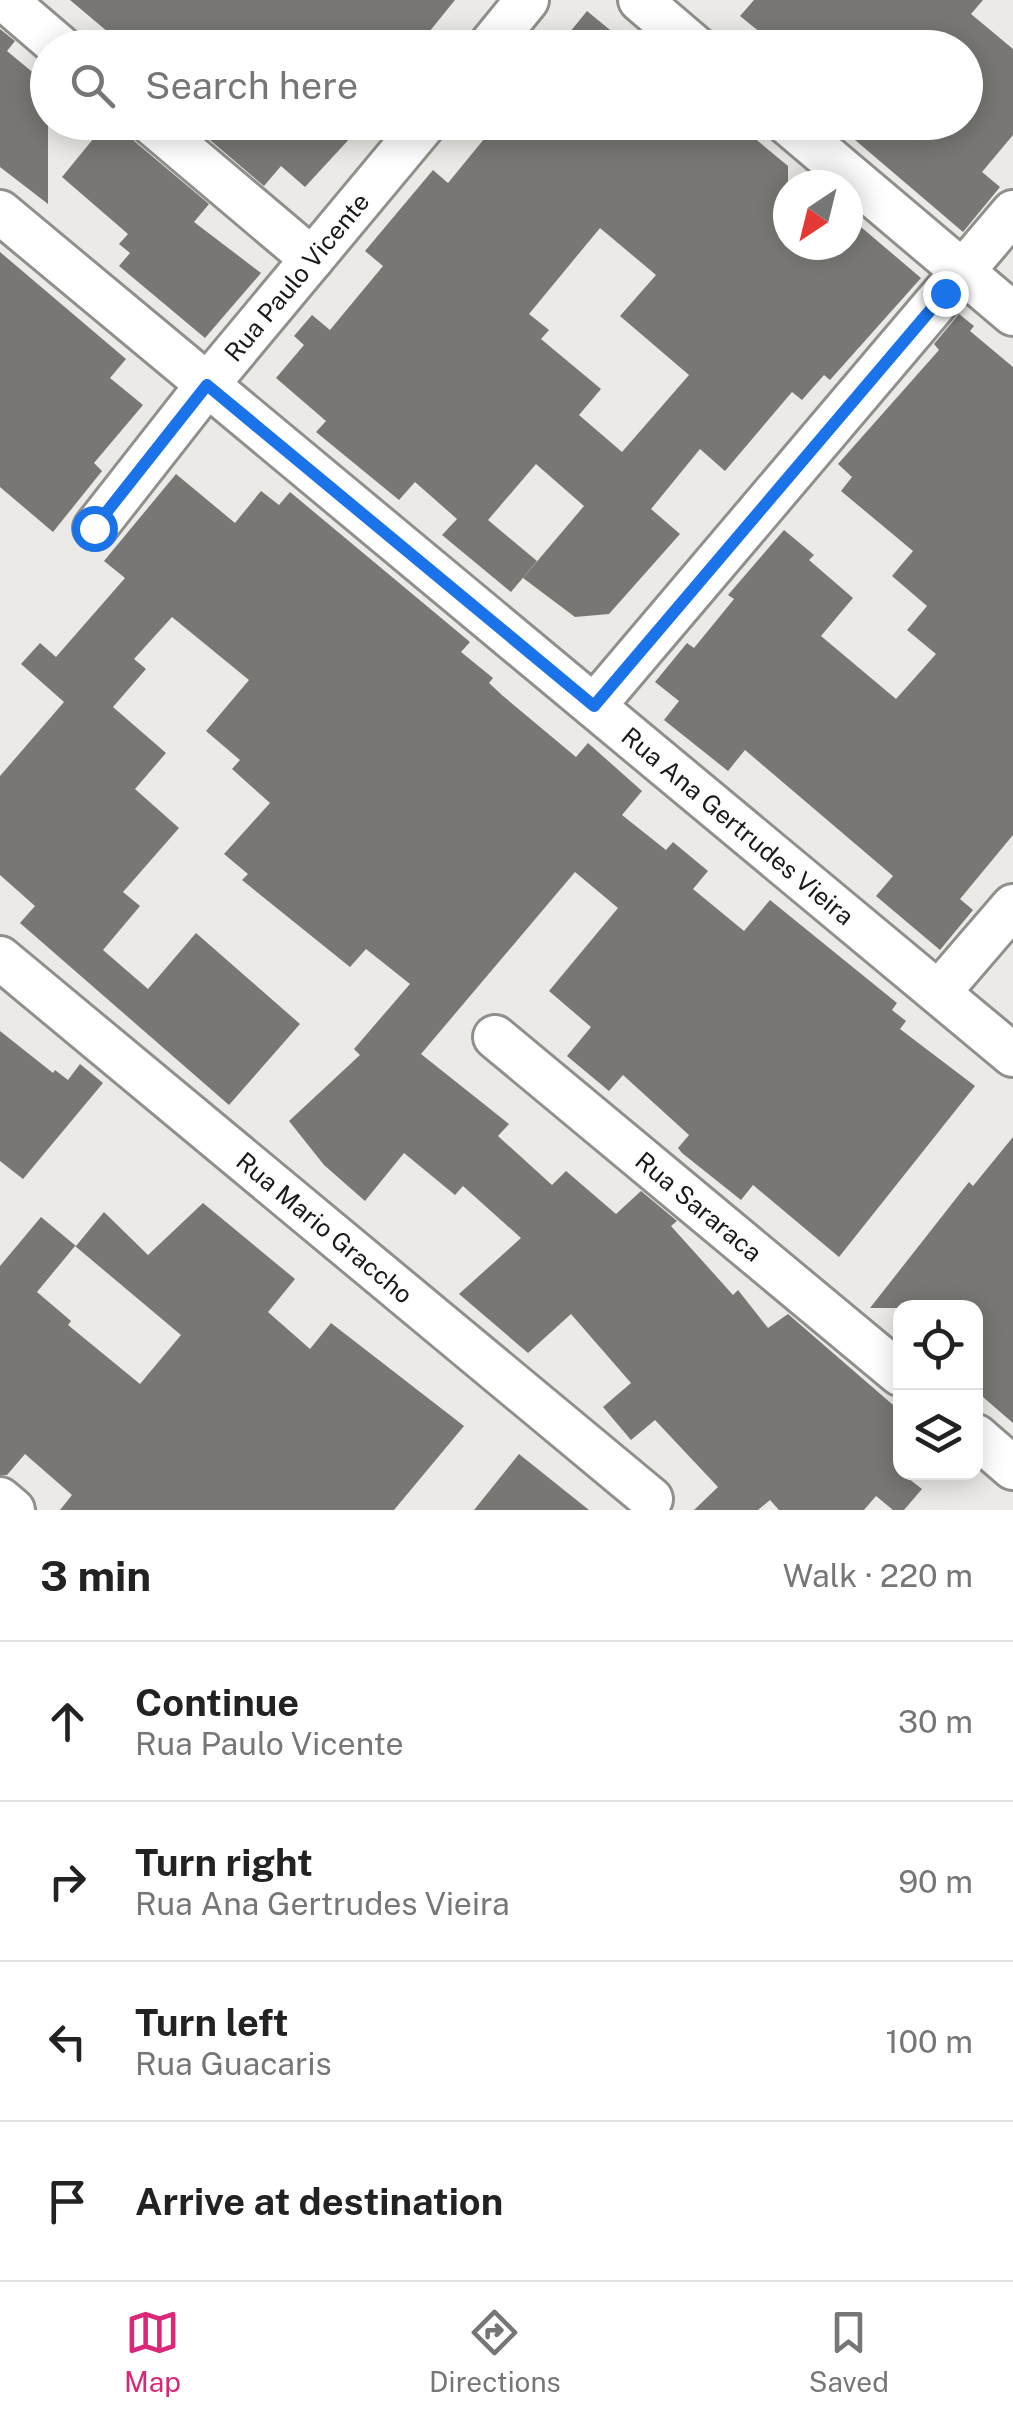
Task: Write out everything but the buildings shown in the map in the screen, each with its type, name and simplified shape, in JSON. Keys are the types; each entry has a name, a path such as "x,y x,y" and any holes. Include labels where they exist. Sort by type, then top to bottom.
{"street":[{"path":"5,0 41,30"},
{"path":"503,30 528,0"},
{"path":"640,0 675,30"},
{"path":"171,140 312,259"},
{"name":"Rua Paulo Vicente","path":"94,528 411,140"},
{"path":"807,140 1013,314"},
{"name":"Rua Ana Gertrudes Vieira","path":"0,212 1013,1055"},
{"path":"594,706 1013,212"},
{"path":"939,992 1013,906"},
{"name":"Rua Mario Graccho","path":"0,958 652,1498"},
{"name":"Rua Sararaca","path":"495,1037 893,1368"},
{"path":"983,1442 1013,1468"},
{"path":"0,1500 13,1510"}],"route":[{"path":"94,528 207,385 594,706 945,293"}]}
